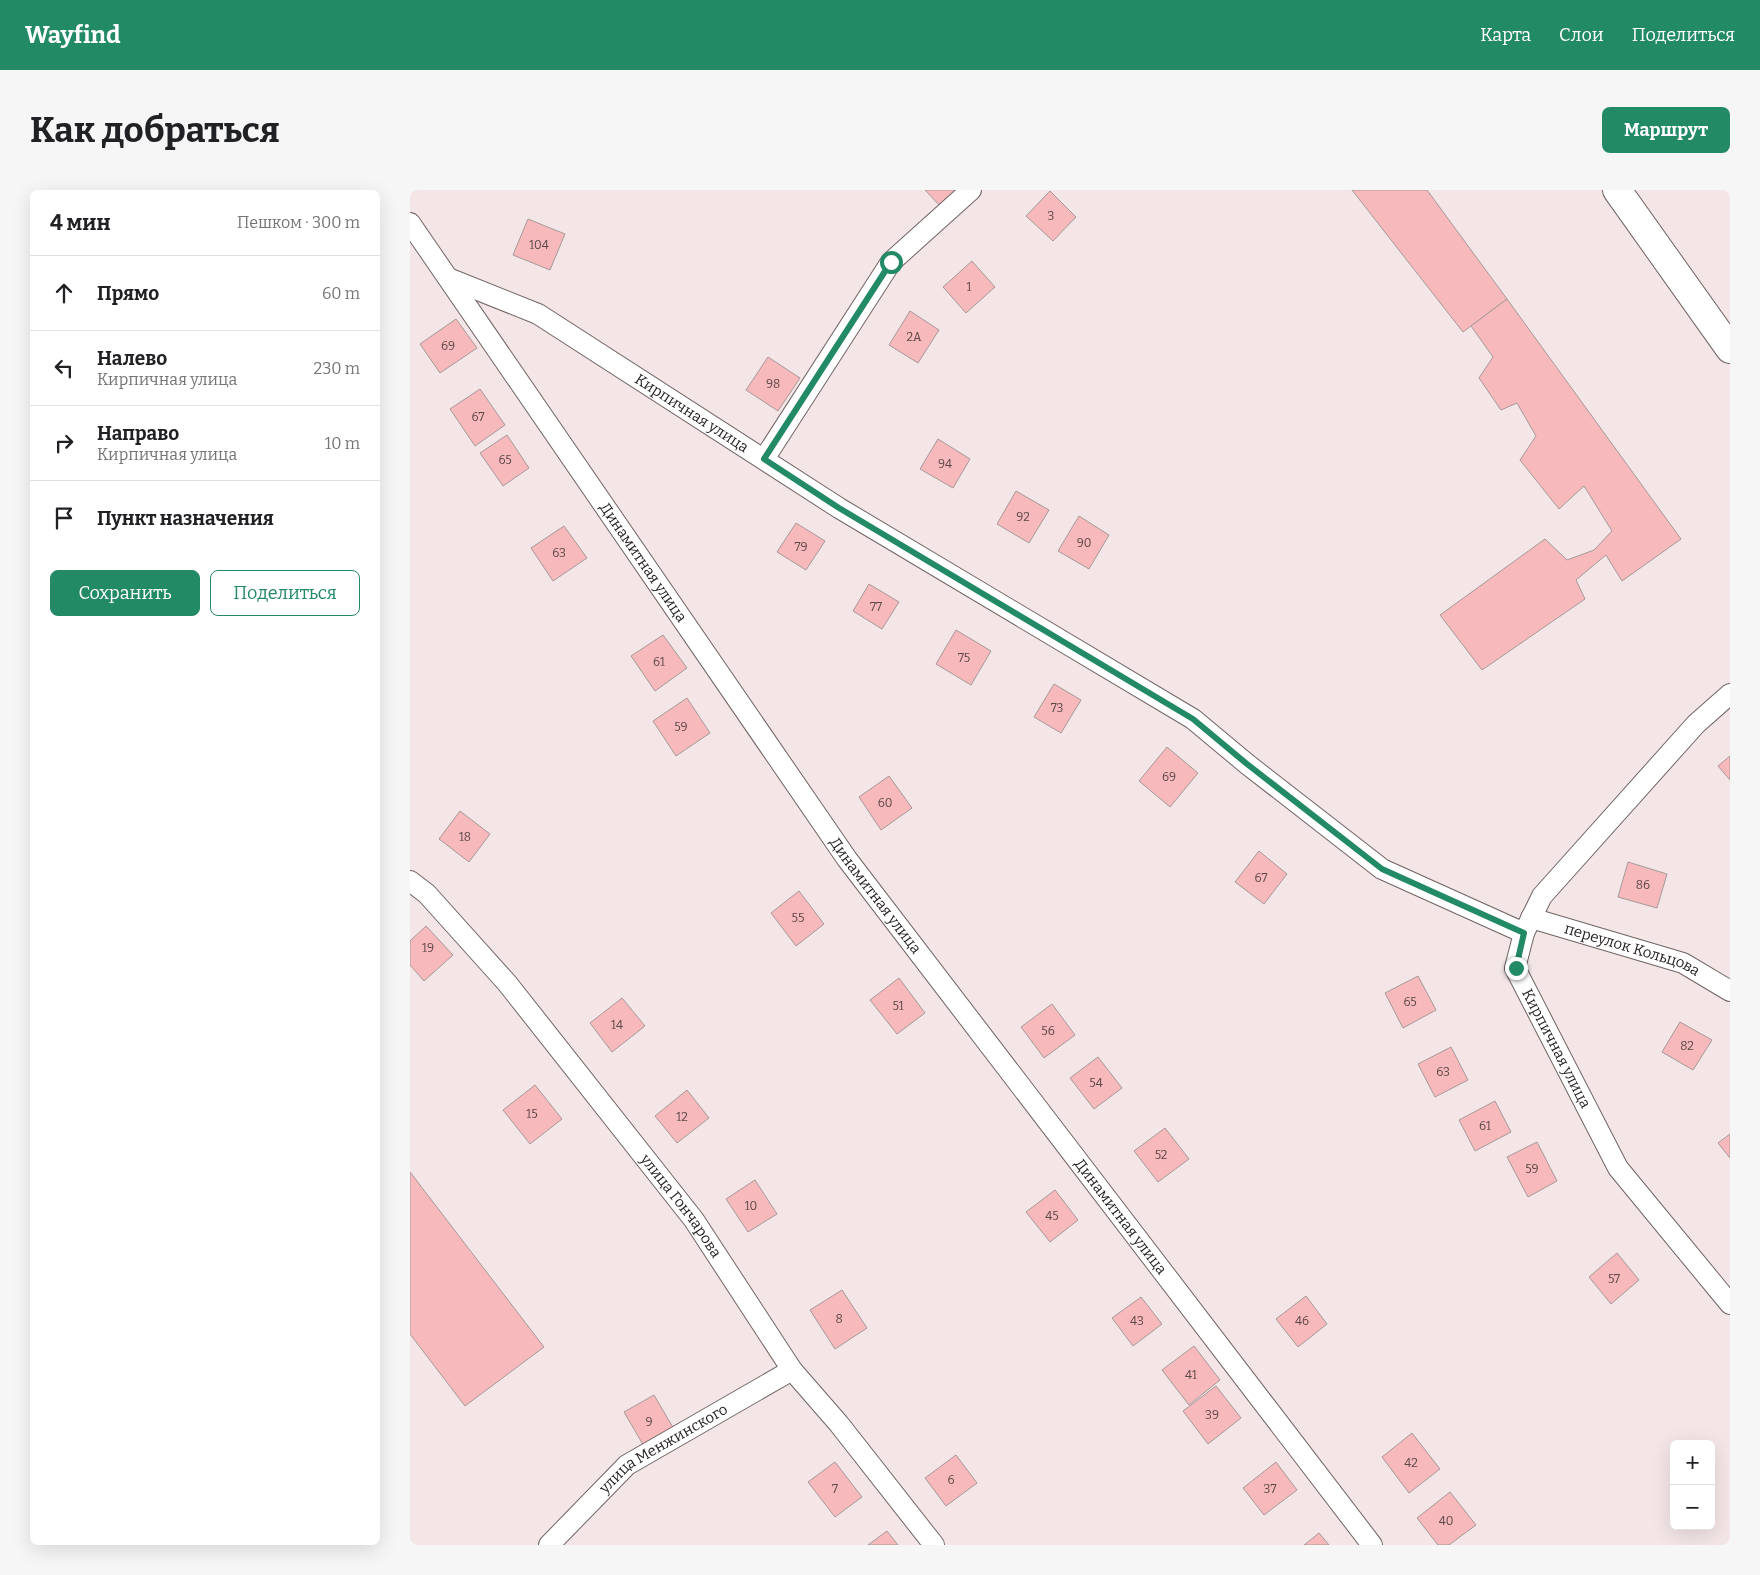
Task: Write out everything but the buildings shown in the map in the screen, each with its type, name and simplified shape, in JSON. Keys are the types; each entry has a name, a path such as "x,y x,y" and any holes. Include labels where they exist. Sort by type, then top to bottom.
{"street":[{"path":"764,459 891,262 972,190"},
{"path":"1617,190 1730,348"},
{"name":"Динамитная улица","path":"410,224 847,859 1372,1545"},
{"name":"Кирпичная улица","path":"448,278 538,314 839,508 1193,719 1247,764 1382,869 1528,925 1516,968 1618,1168 1730,1304"},
{"path":"1528,925 1542,896 1696,724 1730,694"},
{"name":"улица Гончарова","path":"410,881 427,894 507,983 694,1220 792,1370 839,1424 934,1545"},
{"name":"переулок Кольцова","path":"1528,925 1683,963 1730,991"},
{"name":"улица Менжинского","path":"549,1545 627,1466 792,1370"}],"route":[{"path":"891,262 764,459 839,508 1193,719 1247,764 1382,869 1524,933 1516,968"}]}
